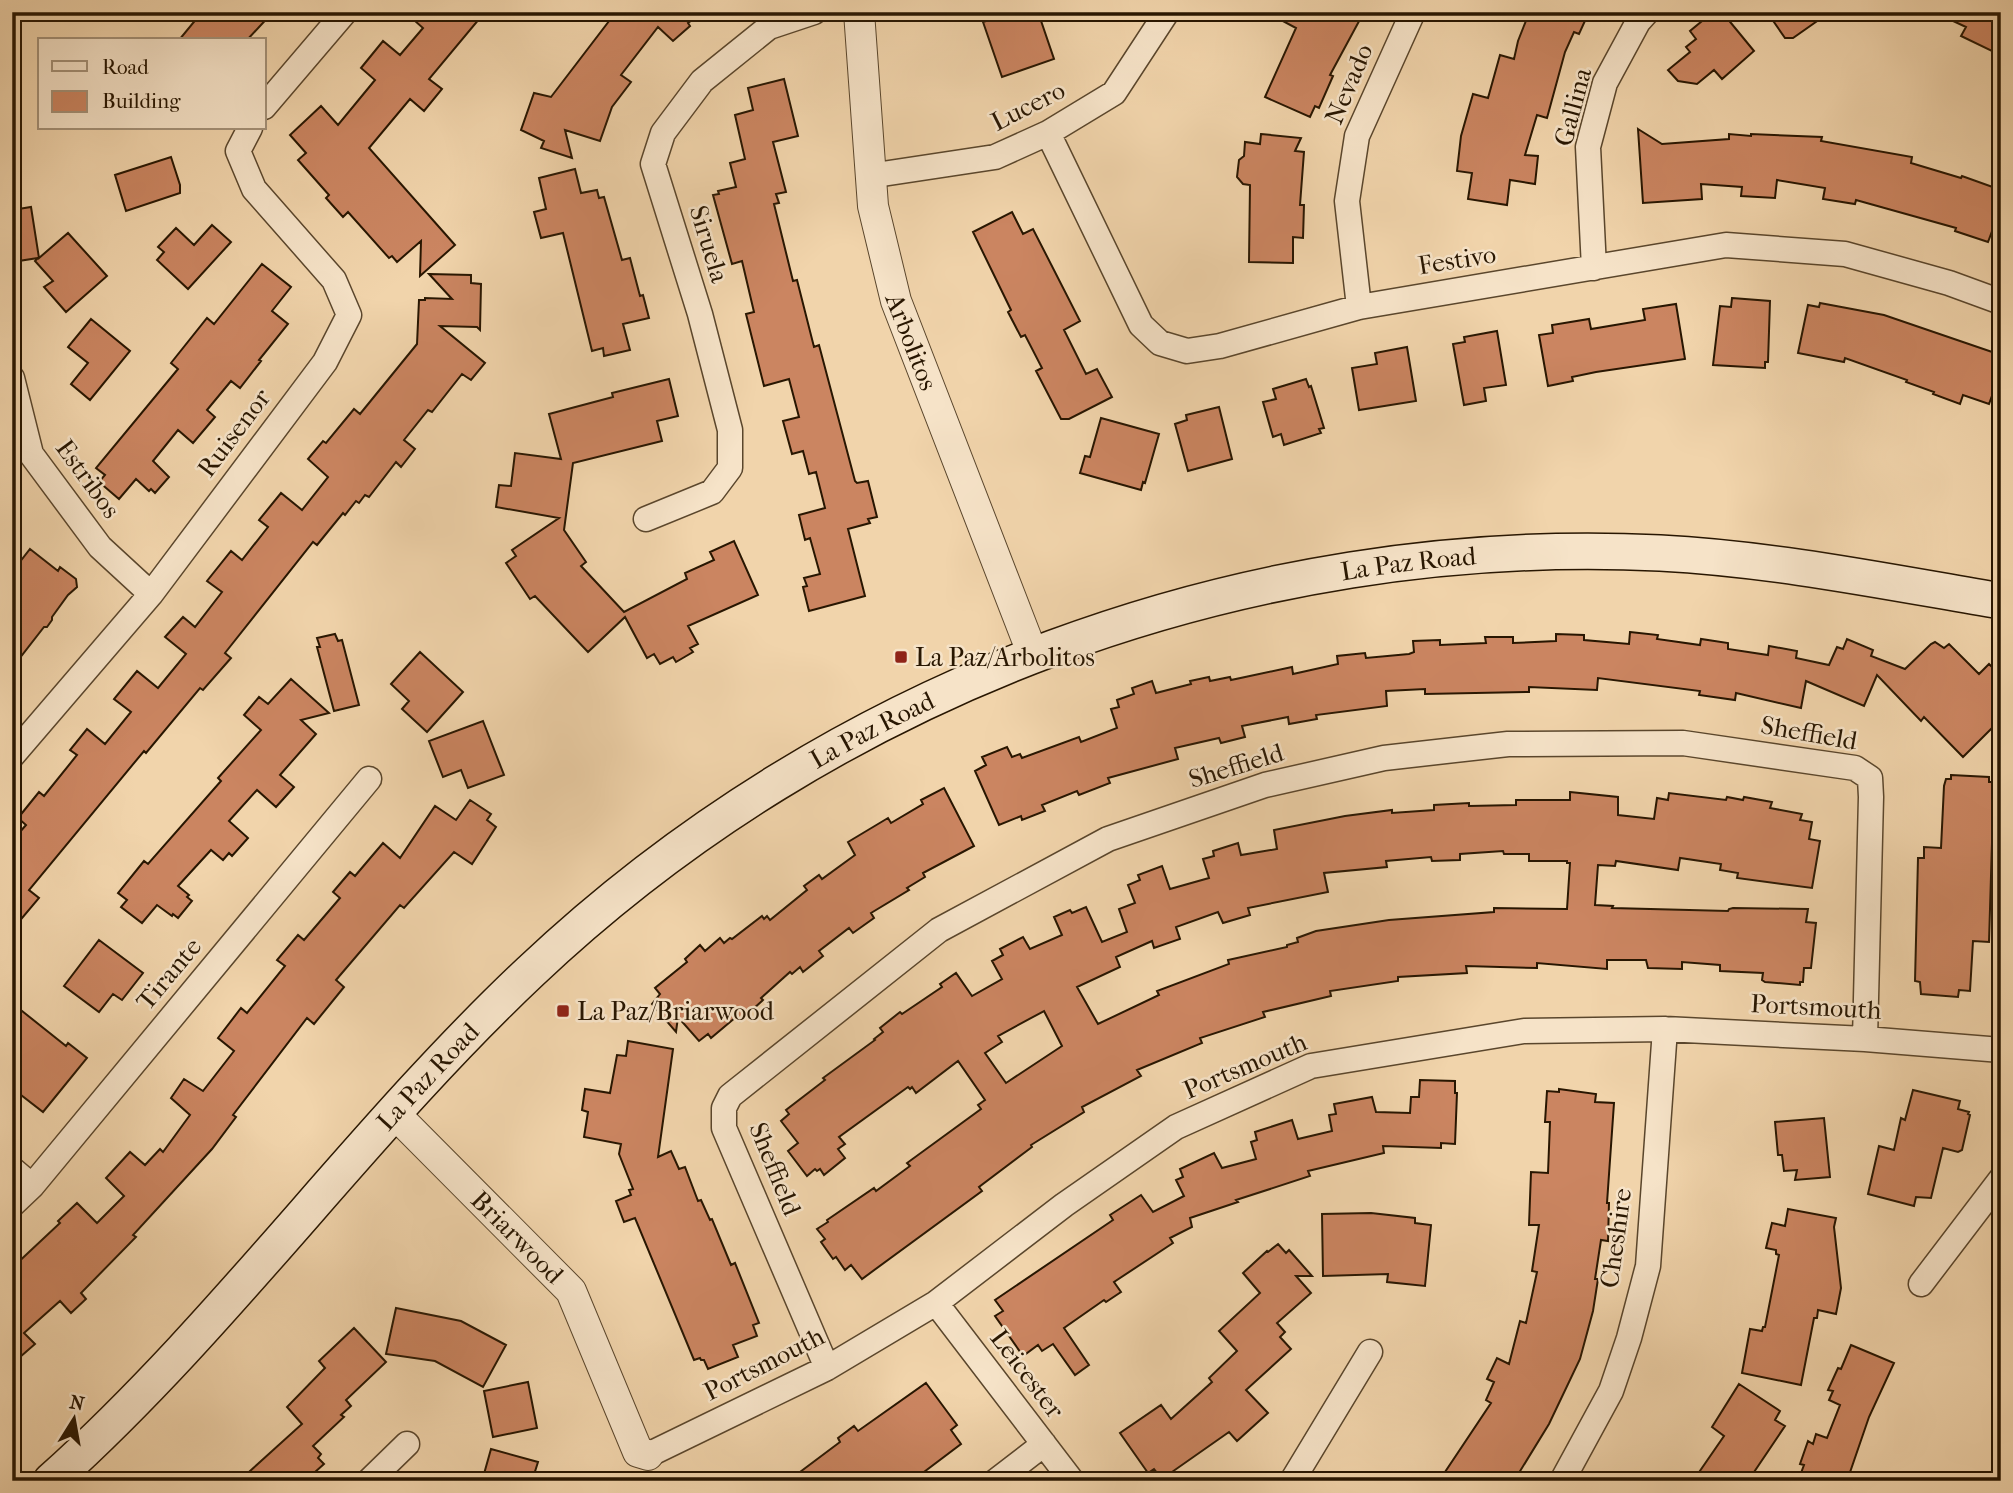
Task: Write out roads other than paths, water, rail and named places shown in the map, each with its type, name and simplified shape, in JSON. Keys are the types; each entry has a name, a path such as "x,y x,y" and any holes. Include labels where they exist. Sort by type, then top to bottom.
{"main road":[{"name":"La Paz Road","path":"51,1481 155,1381 394,1113 476,1024 528,973 625,888 736,807 841,744 926,700 1032,655 1128,622 1225,595 1374,567 1480,556 1598,552 1708,556 1806,567 2001,601"}],"street":[{"path":"266,105 345,12"},
{"name":"Siruela","path":"646,519 712,492 730,468 730,430 699,314 653,164 663,133 702,81 769,27 814,12"},
{"name":"Arbolitos","path":"859,12 869,176 880,243 896,301 1032,655"},
{"name":"Nevado","path":"1359,307 1347,201 1357,136 1413,12"},
{"name":"Gallina","path":"1594,268 1588,146 1605,83 1638,22 1647,12"},
{"name":"Lucero","path":"869,176 995,157 1048,133 1114,93 1158,16"},
{"name":"Ruisenor","path":"12,757 150,594 324,362 349,315 334,280 254,189 238,151 249,130"},
{"name":"Festivo","path":"1048,133 1141,325 1160,343 1187,351 1209,348 1359,307 1726,246 1845,254 1949,282 2001,302"},
{"name":"Estribos","path":"12,378 31,454 100,547 150,594"},
{"name":"Sheffield","path":"827,1368 724,1128 724,1108 730,1096 939,930 1108,839 1265,785 1384,758 1508,744 1683,743 1855,768 1870,778 1871,797 1865,1039"},
{"name":"Tirante","path":"12,1205 32,1186 369,779"},
{"name":"Portsmouth","path":"648,1455 827,1368 936,1303 1064,1205 1176,1127 1311,1066 1524,1031 1665,1029 1865,1039 2001,1051"},
{"name":"Cheshire","path":"1562,1481 1611,1391 1629,1339 1648,1266 1665,1029"},
{"name":"Briarwood","path":"394,1113 571,1291 638,1452 648,1455"},
{"path":"12,1169 32,1186"},
{"path":"1922,1284 2001,1179"},
{"name":"Leicester","path":"936,1303 1072,1481"},
{"path":"1292,1481 1370,1353"},
{"path":"369,1481 407,1444"},
{"path":"996,1481 1044,1444"}],"place":[{"name":"La Paz/Arbolitos","path":"901,657"},
{"name":"La Paz/Briarwood","path":"563,1011"}]}
